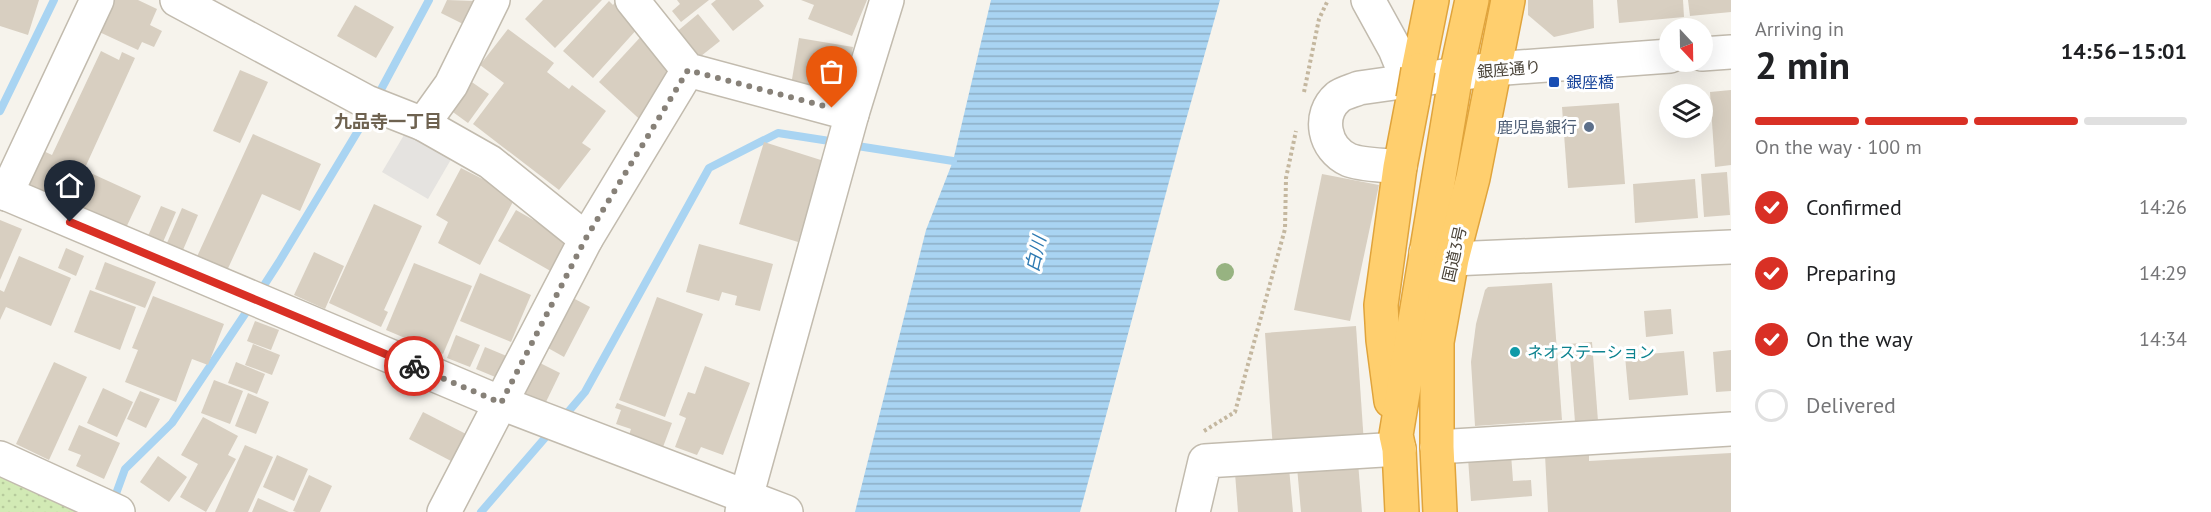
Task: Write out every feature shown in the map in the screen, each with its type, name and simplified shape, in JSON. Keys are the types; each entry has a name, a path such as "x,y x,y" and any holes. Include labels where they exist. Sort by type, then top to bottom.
{"highway":[{"path":"1397,442 1383,340 1381,305 1412,80 1432,0"},
{"name":"国道3号","path":"1440,512 1437,447 1439,255 1456,74 1472,0"},
{"name":"国道3号","path":"1402,512 1397,442 1439,255 1473,178 1508,0"}],"street":[{"path":"98,0 3,193 744,504 786,512"},
{"path":"177,0 367,102 423,124 490,162 586,238"},
{"path":"423,124 452,85 493,0"},
{"path":"632,0 688,70 852,114"},
{"path":"744,504 852,114 886,0"},
{"path":"1368,0 1412,80"},
{"path":"1713,53 1731,52"},
{"name":"銀座通り","path":"1400,166 1350,161 1337,152 1327,138 1326,122 1329,107 1340,95 1359,88 1493,69 1659,57"},
{"path":"444,512 586,238 688,70"},
{"path":"1439,255 1731,247"},
{"path":"1437,447 1731,429"},
{"path":"1209,452 1397,442"},
{"path":"1193,512 1209,452"},
{"path":"1209,452 1215,512"},
{"path":"0,458 118,512"}],"path":[{"path":"1303,98 1319,19 1328,0"},
{"path":"1209,452 1235,412 1286,229 1286,178 1298,121"}],"green space":[{"path":"0,475 81,512 0,512"}],"shaded area":[{"path":"407,130 453,156 428,199 382,172"}],"water":[{"name":"白川","path":"991,0 1220,0 1080,512 855,512 926,230 953,161"}],"building":[{"path":"0,0 39,0 28,35 0,26"},
{"path":"109,0 138,0 157,9 150,25 162,31 154,47 142,42 138,50 95,30"},
{"path":"447,0 475,1 465,25 441,13"},
{"path":"543,0 602,0 555,48 525,19"},
{"path":"617,0 638,28 593,78 563,51 609,1 613,5"},
{"path":"677,0 709,0 681,22 672,11 680,4"},
{"path":"716,0 759,0 764,6 733,31 711,4"},
{"path":"801,0 867,0 852,36 808,19 814,5"},
{"path":"1528,0 1593,0 1594,28 1554,37 1528,15"},
{"path":"1617,0 1683,0 1684,17 1619,23"},
{"path":"1688,0 1731,0 1731,12 1690,16"},
{"path":"355,5 394,27 376,58 337,36"},
{"path":"698,14 720,41 696,60 674,34"},
{"path":"508,29 554,63 547,72 569,89 572,85 606,111 582,143 591,149 559,190 473,124 504,83 480,65"},
{"path":"646,31 680,75 647,126 599,82"},
{"path":"799,38 853,47 844,101 790,91"},
{"path":"101,51 119,60 122,52 135,58 84,170 141,196 124,232 21,185 37,148 52,155"},
{"path":"240,70 268,82 240,143 213,131"},
{"path":"466,78 489,94 468,123 446,107"},
{"path":"1731,90 1731,165 1715,167 1713,92"},
{"path":"1619,103 1625,184 1568,188 1562,107"},
{"path":"253,134 321,164 300,211 262,194 225,275 195,261"},
{"path":"764,142 824,161 798,242 739,224"},
{"path":"461,168 516,196 480,265 438,243 448,222 436,215"},
{"path":"1727,172 1730,215 1704,217 1701,174"},
{"path":"1322,174 1379,185 1350,321 1294,310"},
{"path":"1695,179 1698,218 1635,223 1633,184"},
{"path":"374,204 422,226 384,310 388,312 381,327 329,303"},
{"path":"161,206 176,212 160,249 145,243"},
{"path":"182,208 198,215 180,257 164,250"},
{"path":"516,210 572,242 554,273 498,241"},
{"path":"0,220 22,229 0,280"},
{"path":"699,244 773,264 760,311 735,305 737,296 722,292 719,301 686,292"},
{"path":"66,248 84,256 76,276 58,268"},
{"path":"314,252 344,266 325,309 294,295"},
{"path":"19,256 71,278 51,326 6,307 0,320 0,290 4,292"},
{"path":"105,262 156,282 145,308 95,289"},
{"path":"414,263 472,286 443,354 386,330"},
{"path":"480,273 531,295 511,342 460,321"},
{"name":"ネオステーション","path":"1552,283 1562,420 1475,426 1471,362 1476,324 1485,290 1488,287"},
{"path":"90,290 136,307 120,350 74,332"},
{"path":"153,296 224,324 208,365 192,359 176,402 125,382 138,350 132,348"},
{"path":"657,297 703,314 665,417 619,400"},
{"path":"573,298 590,307 564,357 548,348"},
{"path":"1671,309 1673,334 1646,337 1644,311"},
{"path":"255,321 279,330 271,350 247,341"},
{"path":"1356,326 1364,444 1273,450 1265,333"},
{"path":"456,335 480,345 470,367 447,358"},
{"path":"1592,342 1598,421 1575,422 1569,344"},
{"path":"253,344 280,355 272,375 245,365"},
{"path":"485,347 509,357 500,379 476,369"},
{"path":"1731,350 1731,391 1716,392 1713,352"},
{"path":"1684,351 1688,395 1629,400 1625,356"},
{"path":"54,362 87,377 49,460 16,444"},
{"path":"236,362 265,374 257,394 228,383"},
{"path":"538,362 560,373 544,406 521,395"},
{"path":"705,366 750,383 723,455 701,447 697,455 675,447 686,418 679,415 688,392 695,394"},
{"path":"214,380 243,391 230,424 201,413"},
{"path":"103,388 133,402 117,437 87,423"},
{"path":"140,391 160,399 146,428 127,419"},
{"path":"248,393 269,402 256,434 235,426"},
{"path":"617,403 672,423 663,447 629,435 631,429 616,424 621,410 615,408"},
{"path":"423,412 466,434 451,461 409,439"},
{"path":"203,417 238,436 228,455 236,459 206,512 180,497 198,464 181,455"},
{"path":"79,425 120,443 104,479 76,466 81,455 68,450"},
{"path":"245,445 273,457 248,512 215,512"},
{"path":"1589,452 1589,461 1731,453 1731,512 1548,512 1545,455"},
{"path":"1511,454 1513,481 1531,480 1532,496 1471,501 1468,458"},
{"path":"277,455 308,469 294,501 263,487"},
{"path":"158,456 187,477 169,502 140,482"},
{"path":"1358,462 1362,512 1301,512 1297,467"},
{"path":"1289,468 1293,512 1238,512 1235,473"},
{"path":"309,475 332,486 320,512 293,511"},
{"path":"258,498 289,512 252,512"}],"waterway":[{"path":"0,111 54,0"},
{"path":"377,97 429,0"},
{"path":"259,293 370,111"},
{"path":"563,418 585,392 709,168 778,133 836,142"},
{"path":"851,145 953,161"},
{"path":"113,502 125,469 172,423 251,305"},
{"path":"481,512 551,431"}],"way so far":[{"path":"414,366 501,403 586,238 688,70 832,108"}],"place":[{"name":"銀座橋","path":"1554,82"},
{"name":"鹿児島銀行","path":"1589,127"},
{"name":"ネオステーション","path":"1515,352"}],"district":[{"name":"九品寺一丁目","path":"388,122"}],"route":[{"path":"70,222 414,366"}]}
